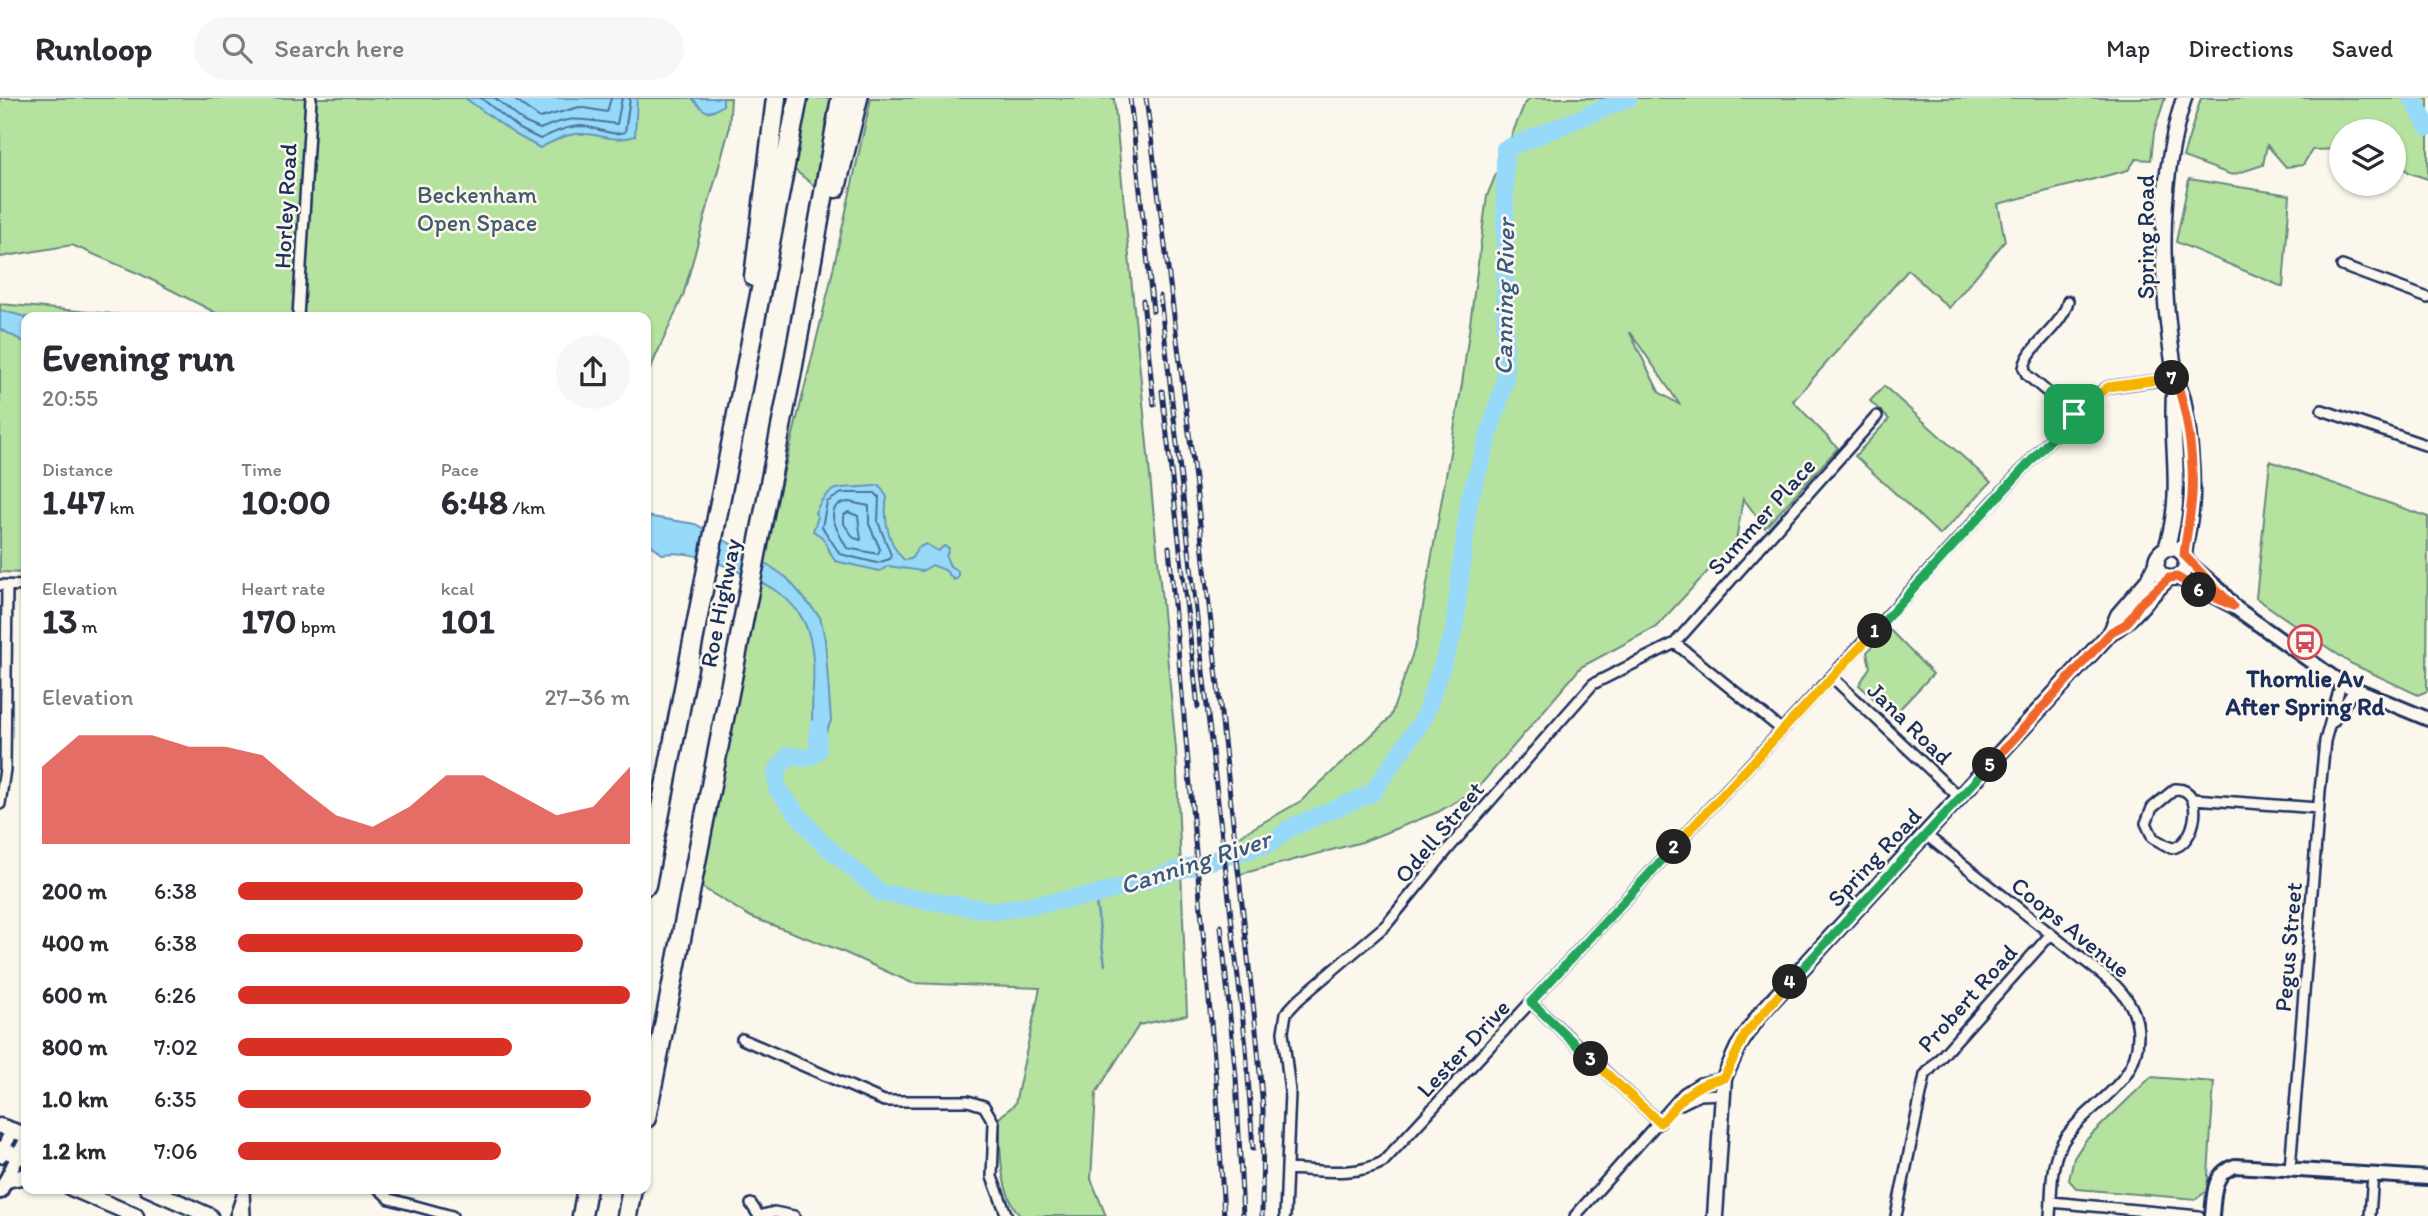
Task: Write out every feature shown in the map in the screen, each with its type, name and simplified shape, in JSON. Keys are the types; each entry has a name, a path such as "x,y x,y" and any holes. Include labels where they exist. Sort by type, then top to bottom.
{"highway":[{"path":"745,367 746,328 776,98"},
{"name":"Roe Highway","path":"651,860 723,498 745,367 778,214 798,98"},
{"name":"Roe Highway","path":"651,1092 792,371 841,98"},
{"path":"792,371 813,296 858,98"},
{"path":"582,1216 586,1194"},
{"path":"627,1216 631,1194"}],"main road":[{"name":"Spring Road","path":"2111,632 2118,615 2148,580 2160,554 2166,549 2178,486 2172,403 2175,377 2166,299 2163,237 2167,171 2184,98"},
{"name":"Spring Road","path":"1715,1216 1724,1078 1738,1047 1761,1013 2111,632 2126,624 2140,604 2184,570 2193,493 2184,402 2175,377"},
{"path":"2166,549 2176,549 2220,590 2233,606"},
{"path":"2157,562 2159,570 2233,606 2341,683 2428,719"},
{"path":"6,1128 1,1152 21,1157"},
{"path":"3,1186 21,1159"},
{"path":"2212,1216 2215,1185 2221,1173 2241,1166 2428,1178"},
{"path":"3,1186 21,1178"},
{"path":"85,1194 136,1216"},
{"path":"104,1194 147,1216"},
{"path":"160,1194 209,1216"}],"street":[{"name":"Horley Road","path":"298,312 311,98"},
{"path":"2342,266 2428,298"},
{"path":"2068,301 2059,323 2030,355 2024,369 2027,375 2076,416"},
{"name":"Lester Drive","path":"1287,1169 1356,1171 1371,1169 1383,1162 2076,416 2108,387 2175,377"},
{"path":"2322,410 2428,446"},
{"name":"Summer Place","path":"1675,643 1877,416"},
{"path":"0,804 5,769 3,585 21,586"},
{"path":"1675,643 1782,730"},
{"name":"Odell Street","path":"1285,1216 1290,1092 1283,1032 1286,1013 1298,999 1387,925 1449,848 1593,684 1675,643"},
{"name":"Jana Road","path":"1832,677 1960,798"},
{"name":"Pegus Street","path":"2290,1169 2318,808 2328,729 2341,683"},
{"name":"Pegus Street","path":"2328,729 2354,690"},
{"path":"2194,799 2190,833 2182,845 2166,846 2150,835 2146,827 2147,818 2167,793 2182,789 2194,799 2318,808"},
{"name":"Coops Avenue","path":"1926,835 2127,997 2137,1019 2138,1038 2133,1065 2123,1081 2073,1129 2061,1146 2054,1167 2050,1216"},
{"name":"Probert Road","path":"1896,1216 1924,1075 2051,934"},
{"path":"1531,1002 1660,1123"},
{"path":"742,1038 884,1101 968,1101 984,1106 994,1123 992,1177 1007,1216"},
{"path":"1575,1216 1675,1108 1684,1094 1700,1083 1724,1078"},
{"path":"1675,1108 1691,1098 1722,1094"},
{"path":"2370,1216 2373,1174"},
{"path":"235,1216 242,1194"},
{"path":"244,1194 244,1216"},
{"path":"385,1194 390,1199 452,1216"},
{"path":"2051,1202 2199,1216"},
{"path":"751,1204 759,1216 774,1212 793,1216"}],"green space":[{"name":"Beckenham Open Space","path":"0,98 731,98 729,130 683,296 651,367 651,312 214,312 142,275 72,245 0,257"},
{"path":"803,98 831,98 817,188 791,167"},
{"path":"871,98 1114,98 1176,749 1187,1015 1139,1025 1096,1093 1091,1179 1106,1216 1020,1216 1004,1182 999,1118 1015,1104 1040,988 912,983 839,950 751,917 700,886 764,553 829,288"},
{"path":"1530,98 2165,98 2154,132 2151,160 2136,159 2128,170 1998,204 2005,241 1949,308 1908,270 1793,401 1838,448 1765,528 1743,498 1736,541 1656,627 1581,667 1477,789 1438,812 1362,842 1237,875 1232,840 1301,801 1390,718 1417,641 1462,384 1487,196 1524,105","holes":["1631,333 1680,405 1659,392"]},
{"path":"2201,98 2428,98 2428,179 2406,170 2406,119 2329,119 2329,149 2312,150 2303,165 2286,167 2267,145 2263,165 2232,175 2183,157"},
{"path":"2189,179 2290,195 2283,287 2176,242"},
{"path":"0,304 89,312 21,312 21,573 0,572"},
{"path":"1884,386 1991,482 1940,535 1855,456 1889,419 1870,401"},
{"path":"2270,461 2428,517 2427,691 2418,695 2350,663 2256,598"},
{"path":"1888,628 1933,674 1893,716 1859,685 1870,667 1867,652"},
{"path":"2151,1077 2214,1082 2207,1191 2196,1199 2077,1189 2069,1180 2074,1158 2085,1141"}],"water":[{"path":"465,98 637,98 635,136 615,139 572,134 540,148 516,135"},
{"path":"692,98 723,98 723,105 709,112 702,109"},
{"path":"0,310 21,316 21,340 0,329"},
{"path":"879,485 887,497 888,530 894,546 904,560 911,559 918,548 926,544 938,551 944,546 949,548 946,557 950,566 958,571 958,578 954,580 945,570 932,565 922,571 888,566 880,571 835,561 822,537 813,531 818,517 815,513 821,501 827,494 841,488"},
{"path":"651,517 695,524 787,578 820,617 825,639 831,721 818,751 812,719 811,645 800,614 776,591 759,581 710,560 682,553 662,554 651,544"}],"waterway":[{"name":"Canning River","path":"818,727 818,751 805,758 790,755 776,771 777,789 818,839 881,893 995,911 1095,895 1271,843 1290,828 1372,793 1424,718 1454,631 1469,501 1505,381 1505,149 1629,98"},
{"name":"Canning River","path":"2412,98 2428,127"},
{"path":"1095,895 1105,965"}],"railway":[{"path":"1130,98 1153,311"},
{"path":"1146,98 1195,479 1257,1039 1263,1109 1262,1216"},
{"path":"1160,296 1246,1047 1253,1149"},
{"path":"1143,300 1154,405"},
{"path":"1162,391 1198,707"},
{"path":"1169,547 1216,1079 1224,1216"},
{"path":"1221,926 1236,1077 1243,1216"}],"place":[{"name":"Thornlie Av After Spring Rd","path":"2305,642"}],"route":[{"path":"2175,377 2184,402 2193,493 2184,555 2186,561 2220,590 2233,606 2211,597 2177,577 2169,578 2157,588 2140,604 2126,624 2111,632 1761,1013 1738,1047 1724,1078 1700,1083 1684,1094 1660,1123 1531,1002 2074,414 2084,403 2108,387 2175,377"}]}
